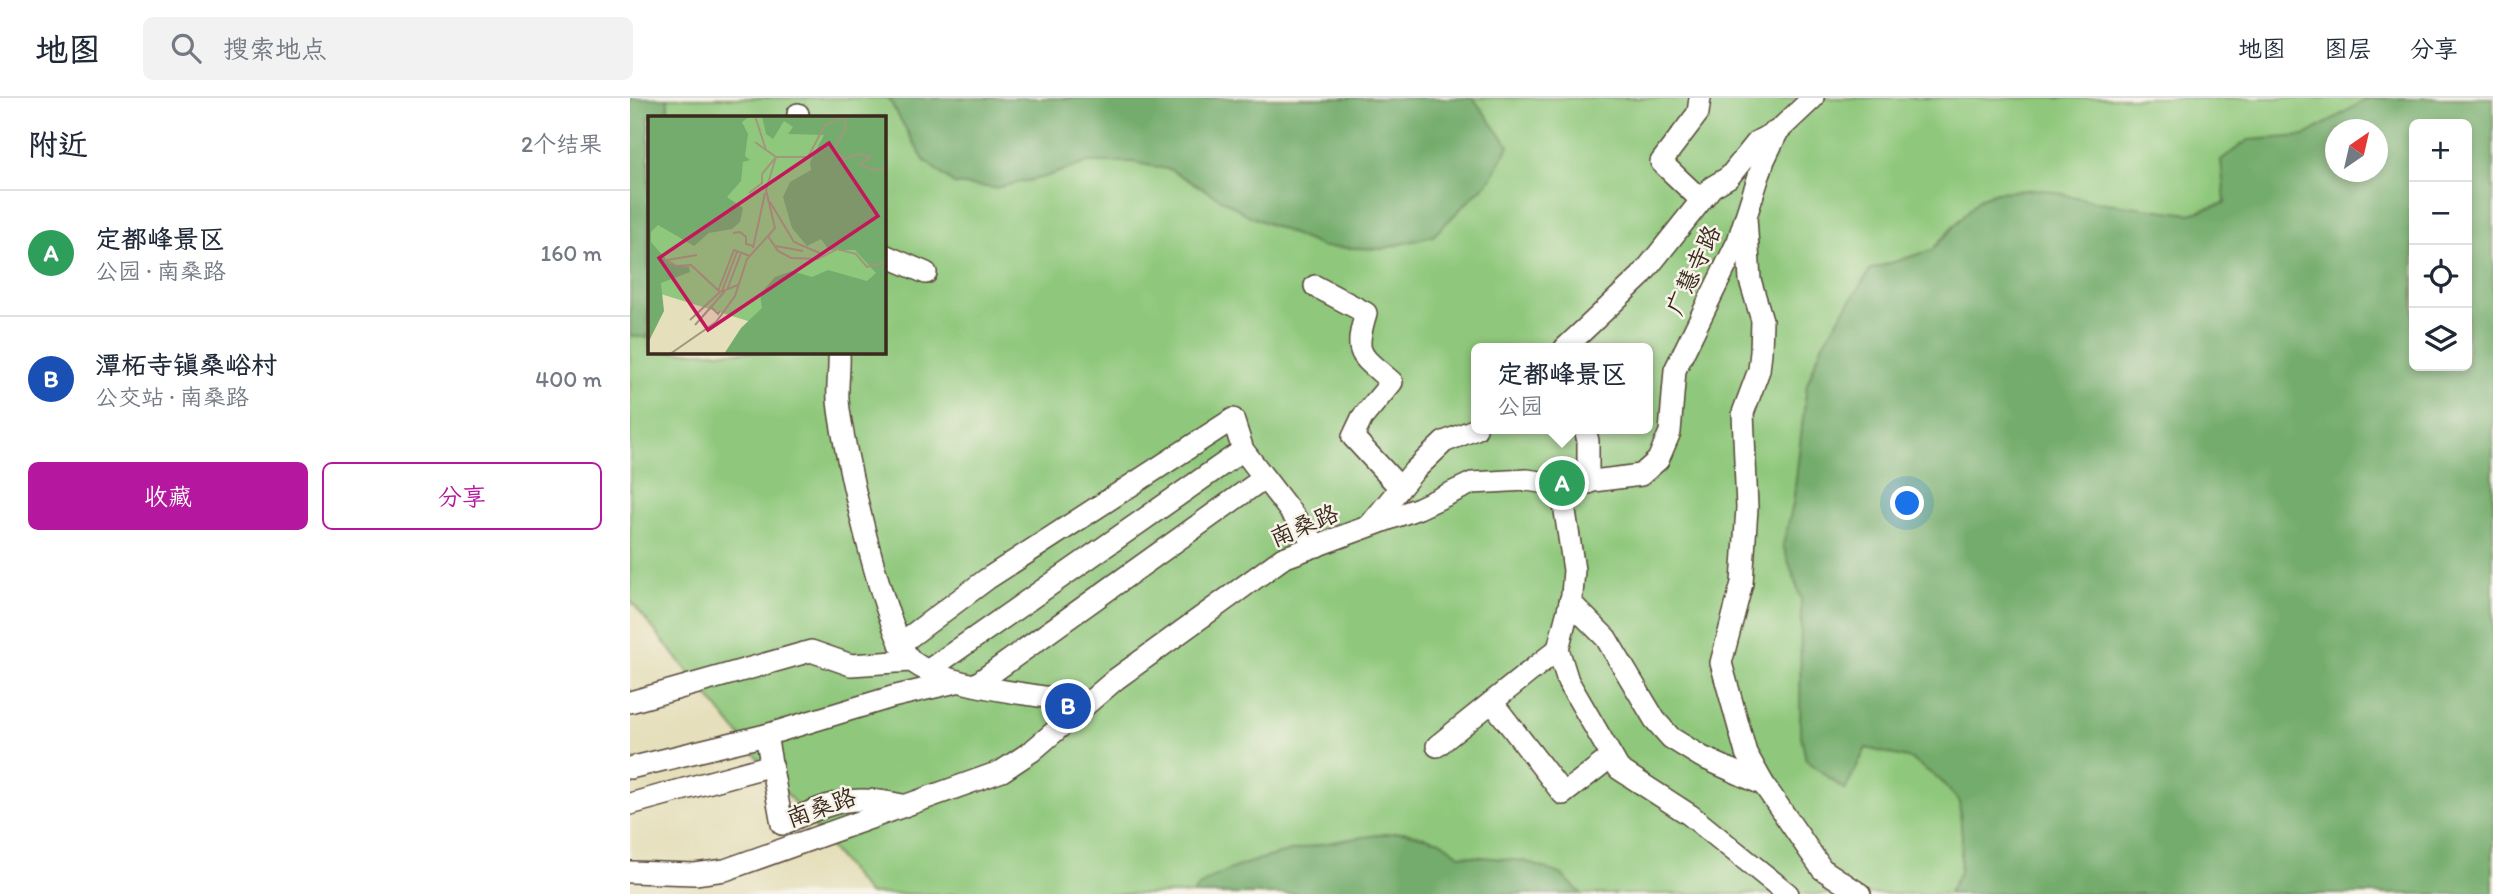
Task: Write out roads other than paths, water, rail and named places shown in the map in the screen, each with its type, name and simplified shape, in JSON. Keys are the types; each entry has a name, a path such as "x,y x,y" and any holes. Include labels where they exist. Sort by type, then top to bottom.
{"street":[{"path":"1700,98 1698,113 1661,162 1701,200"},
{"name":"广慧寺路","path":"1561,485 1641,475 1658,460 1670,432 1675,370 1714,295 1746,217 1764,160 1779,131 1813,98"},
{"path":"1570,343 1641,276 1712,187 1729,177 1758,141 1779,131"},
{"path":"1746,217 1750,280 1762,320 1761,352 1759,369 1742,413 1747,508 1742,583 1721,663 1746,753 1764,785 1822,869 1860,894"},
{"path":"886,256 926,273"},
{"path":"1315,286 1366,313 1358,346 1360,354 1392,382 1362,418 1353,437 1400,488"},
{"path":"839,354 838,398 844,442 884,602 914,658 965,683 1086,703"},
{"path":"914,658 1010,564 1233,419 1243,450 1317,546"},
{"path":"1368,527 1400,488 1444,442 1471,431"},
{"path":"1586,434 1588,483"},
{"path":"630,702 811,651 851,665 914,658 1243,450"},
{"path":"630,768 766,735 892,697 965,683 1264,478"},
{"name":"南桑路","path":"630,872 695,874 724,870 1002,771 1031,751 1086,703 1283,558 1368,527 1472,483 1527,480 1561,485"},
{"path":"1561,485 1574,570 1570,602 1558,649 1568,681 1619,769 1690,815 1788,894"},
{"path":"1570,602 1606,638 1655,720 1671,738 1702,757 1764,785"},
{"path":"1437,746 1558,649"},
{"path":"1492,702 1563,794 1611,757"},
{"path":"766,735 782,824 838,800 874,799 904,806"},
{"path":"630,804 772,765"}],"place":[{"name":"定都峰景区","path":"1562,483"},
{"name":"潭柘寺镇桑峪村","path":"1068,706"}]}
